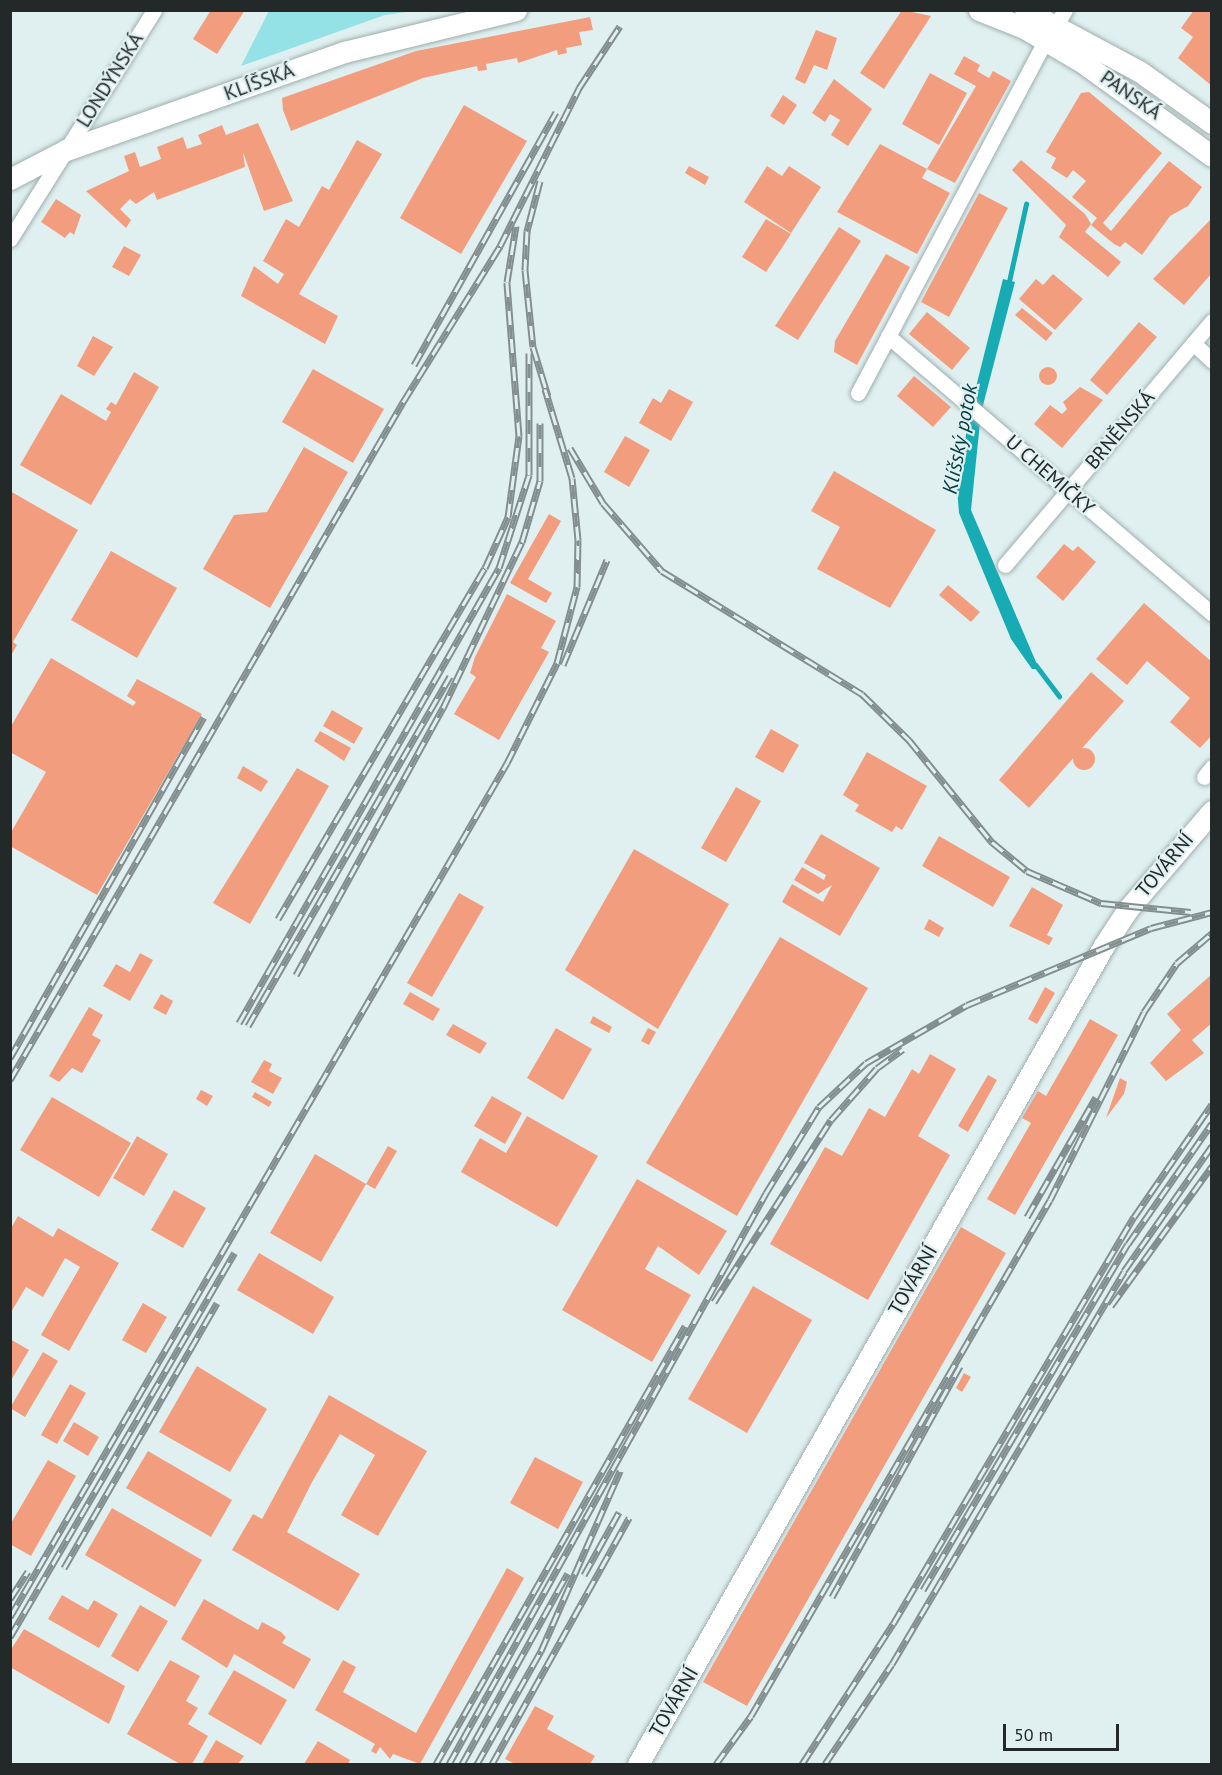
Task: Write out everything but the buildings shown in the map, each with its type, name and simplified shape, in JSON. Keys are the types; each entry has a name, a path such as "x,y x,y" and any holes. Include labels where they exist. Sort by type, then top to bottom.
{"street":[{"name":"LONDÝNSKÁ","path":"10,239 154,10"},
{"name":"KLÍŠSKÁ","path":"10,179 66,150 344,52 516,10"},
{"path":"979,10 1055,25"},
{"path":"1025,10 1055,25"},
{"path":"858,393 1055,25"},
{"name":"PANSKÁ","path":"1055,25 1164,87 1212,123"},
{"name":"PANSKÁ","path":"1055,25 1136,97 1212,156"},
{"name":"BRNĚNSKÁ","path":"1005,565 1212,321"},
{"name":"U CHEMIČKY","path":"888,336 1212,614"},
{"path":"1193,344 1212,361"},
{"name":"TOVÁRNÍ","path":"638,1764 1103,947 1128,909 1212,811"}],"shaded area":[{"path":"269,10 413,11 385,15 241,66"},
{"path":"1003,279 1015,282 981,413 971,510 1039,669 1032,669 1011,639 959,513 957,488 970,411"}],"waterway":[{"name":"Klíšský potok","path":"1008,286 1026,204"},
{"name":"Klíšský potok","path":"1036,665 1059,696"}],"railway":[{"path":"10,1080 403,402 500,246 579,88 620,26"},
{"path":"414,365 556,112"},
{"path":"540,181 527,231 525,270 533,347 548,396"},
{"path":"278,919 485,568 508,517 519,436 507,282 516,226"},
{"path":"239,1023 499,568 529,475 529,353"},
{"path":"10,1617 507,763 557,663 577,587 578,540 572,478 545,389"},
{"path":"296,975 443,708 522,542 540,481 540,423"},
{"path":"570,448 603,503 662,571 862,694 909,740 992,842 1027,871 1101,903 1191,912"},
{"path":"563,665 607,560"},
{"path":"248,1026 450,676"},
{"path":"10,1058 204,717"},
{"path":"449,1764 766,1193 819,1107 866,1063 967,1005 1151,928 1212,912"},
{"path":"716,1764 751,1716 1050,1200 1144,1012 1177,963 1212,933"},
{"path":"714,1302 831,1120 877,1068 903,1049"},
{"path":"1027,1217 1096,1097"},
{"path":"802,1764 893,1624 1134,1217 1212,1104"},
{"path":"923,1590 1128,1244 1212,1123"},
{"path":"825,1764 892,1664 1124,1271 1212,1146"},
{"path":"1111,1306 1212,1166"},
{"path":"10,1637 234,1253"},
{"path":"64,1568 217,1303"},
{"path":"436,1764 685,1326"},
{"path":"832,1597 960,1366"},
{"path":"477,1764 541,1651 620,1471"},
{"path":"584,1575 619,1512"},
{"path":"492,1764 629,1518"},
{"path":"10,1599 28,1571"},
{"path":"462,1764 568,1573"}]}
